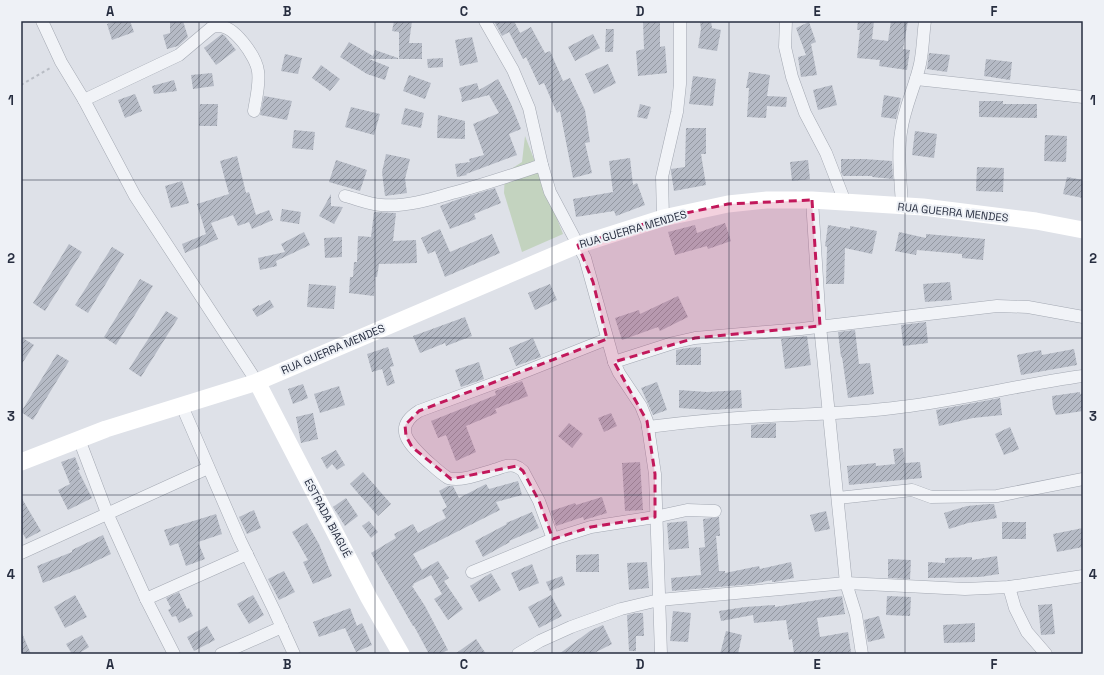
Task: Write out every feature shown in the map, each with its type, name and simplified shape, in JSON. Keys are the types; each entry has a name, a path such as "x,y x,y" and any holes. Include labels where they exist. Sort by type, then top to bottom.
{"street":[{"path":"42,21 61,62 84,100 136,196 257,382"},
{"path":"485,21 513,70 530,108 542,165 550,192 585,258 593,282 614,362 619,373 639,402 648,427 655,474 655,517 661,654"},
{"path":"663,218 662,177 677,112 680,84 680,21"},
{"path":"786,21 785,47 792,77 806,113 826,153 845,202"},
{"path":"902,206 899,152 901,131 909,97 920,63 925,21"},
{"path":"84,100 179,55 211,28 218,26 227,28 237,36 253,57 258,70 259,84 254,111"},
{"path":"916,79 1083,97"},
{"path":"345,196 377,205 424,202 542,165"},
{"name":"RUA GUERRA MENDES","path":"21,462 79,439 257,382 578,245 663,218 728,204 766,200 812,200 902,206 1036,221 1083,230"},
{"path":"812,200 820,326 846,583 856,615 862,654"},
{"path":"614,362 673,343 695,338 800,329 997,306 1028,307 1083,317"},
{"path":"553,539 539,501 520,468 516,466 506,466 467,478 448,478 412,447 406,436 405,425 409,419 419,411 519,374 607,339"},
{"path":"648,427 713,420 901,407 1083,376"},
{"name":"ESTRADA BIAGUÉ","path":"257,382 369,598 401,654"},
{"path":"182,406 208,468 294,654"},
{"path":"79,439 107,514 146,599 174,654"},
{"path":"21,553 208,468"},
{"path":"838,498 912,490 931,498 997,496 1083,479"},
{"path":"472,572 553,539 591,527 655,517 687,510 715,511"},
{"path":"146,599 247,554"},
{"path":"518,654 540,641 571,627 621,609 659,600 846,583 965,589 1009,587 1083,576"},
{"path":"1009,587 1015,608 1027,632 1046,654"},
{"path":"221,654 282,627"}],"path":[{"path":"21,85 61,62"}],"highlighted area":[{"path":"812,200 820,326 695,338 614,362 647,421 655,474 655,517 591,527 553,539 539,501 523,471 517,466 451,479 412,447 406,436 405,425 419,411 607,339 593,282 578,245 663,218 728,204"}],"green space":[{"path":"525,136 563,234 522,252 504,193 505,173 522,162"}],"building":[{"path":"117,21 130,21 134,32 112,40 107,24"},
{"path":"170,21 183,21 188,37 178,46 167,49 163,35 170,33"},
{"path":"394,21 412,21 409,43 422,43 422,59 399,59 399,32 392,31"},
{"path":"494,21 514,21 520,33 531,27 545,53 550,51 563,81 570,78 585,110 590,142 585,143 592,173 573,178 560,111 557,113 544,83 539,85 526,57 523,59 509,32 502,36"},
{"path":"643,21 660,21 660,47 665,46 667,73 638,76 636,51 644,49"},
{"path":"700,21 711,21 712,28 721,30 717,51 698,48 701,29"},
{"path":"858,21 874,21 872,39 888,41 891,21 908,21 903,49 910,50 907,70 879,66 880,60 857,58 860,30 857,30"},
{"path":"809,22 816,42 811,44 817,75 801,77 798,57 806,55 796,28"},
{"path":"606,29 614,29 613,52 605,52"},
{"path":"222,34 236,50 216,65 204,48"},
{"path":"593,34 600,48 575,61 568,47"},
{"path":"472,37 478,62 460,66 455,40"},
{"path":"349,42 373,56 375,50 398,58 369,59 389,67 385,80 367,74 340,57"},
{"path":"929,53 950,55 947,72 927,69"},
{"path":"285,54 302,58 298,74 281,71"},
{"path":"443,58 443,67 428,68 427,59"},
{"path":"986,59 1012,62 1010,80 984,76"},
{"path":"608,64 616,83 594,94 585,74"},
{"path":"321,65 340,79 330,91 312,78"},
{"path":"749,72 770,75 767,96 787,97 786,107 767,106 766,118 747,117 749,88 746,88"},
{"path":"212,73 214,86 193,89 191,75"},
{"path":"409,75 431,83 425,99 403,91"},
{"path":"693,76 716,79 713,106 689,104"},
{"path":"498,79 511,104 521,129 509,134 517,155 466,174 467,175 457,177 455,164 470,162 469,159 484,155 473,124 499,113 489,95 462,102 459,88 477,83 479,90"},
{"path":"174,80 177,91 154,94 152,86"},
{"path":"832,85 837,105 818,110 813,90"},
{"path":"135,94 142,111 125,118 118,100"},
{"path":"884,95 901,98 896,119 881,117"},
{"path":"264,96 292,101 287,120 260,115"},
{"path":"979,101 1003,101 1003,104 1037,104 1037,118 979,117"},
{"path":"200,104 218,104 217,126 199,126"},
{"path":"640,104 651,107 647,119 637,117"},
{"path":"351,107 380,114 374,135 345,127"},
{"path":"405,108 424,113 421,128 401,124"},
{"path":"438,115 465,121 465,139 437,138"},
{"path":"686,128 706,128 706,154 701,154 706,185 674,191 671,169 685,167"},
{"path":"294,130 315,132 313,150 292,148"},
{"path":"915,131 937,134 934,158 912,155"},
{"path":"1045,135 1067,136 1066,162 1044,161"},
{"path":"386,154 410,159 405,179 407,193 385,196 382,172"},
{"path":"237,156 246,193 249,192 256,215 269,210 273,220 252,229 249,222 238,226 233,215 211,223 218,239 185,253 182,244 206,234 197,204 229,194 220,161"},
{"path":"630,158 633,185 637,183 645,205 616,216 614,211 576,217 573,199 613,192 609,161"},
{"path":"841,159 892,161 893,179 872,176 843,176 841,172"},
{"path":"336,160 367,170 360,191 329,182"},
{"path":"808,160 810,179 792,181 790,162"},
{"path":"977,167 1004,168 1003,192 976,191"},
{"path":"1067,177 1083,180 1083,198 1063,194"},
{"path":"182,181 189,203 171,208 165,186"},
{"path":"495,188 501,203 474,214 476,219 450,229 440,206"},
{"path":"331,194 331,206 343,207 334,224 319,216"},
{"path":"282,209 301,212 299,224 280,221"},
{"path":"374,212 396,213 393,241 416,240 417,263 379,264 377,277 375,277 374,296 349,293 350,277 353,277 354,262 357,262 358,236 371,237"},
{"path":"725,223 731,241 708,249 707,246 675,255 668,232 695,225 697,233"},
{"path":"828,225 850,229 850,226 877,231 872,254 845,248 844,284 826,284 827,247 825,246"},
{"path":"440,229 450,252 492,234 500,253 445,277 435,251 428,254 421,238"},
{"path":"304,232 310,245 276,261 277,266 260,270 258,258 285,252 281,244"},
{"path":"899,232 926,238 926,234 985,239 983,260 962,258 962,254 917,250 916,255 895,251"},
{"path":"342,237 342,257 325,258 324,238"},
{"path":"69,244 82,252 45,311 33,303"},
{"path":"112,247 124,254 88,313 75,305"},
{"path":"140,279 153,286 116,345 104,337"},
{"path":"950,282 952,300 925,302 923,284"},
{"path":"309,284 336,286 334,309 307,307"},
{"path":"550,284 557,300 535,310 528,293"},
{"path":"678,296 688,317 660,331 658,327 622,340 615,318 639,310 640,314"},
{"path":"270,300 274,307 257,317 252,309"},
{"path":"166,311 178,318 141,377 129,369"},
{"path":"465,317 472,336 446,346 445,343 420,353 413,336"},
{"path":"926,322 928,343 903,346 901,325"},
{"path":"855,330 859,364 870,363 874,394 848,398 838,332"},
{"path":"807,336 811,365 785,369 781,339"},
{"path":"21,337 34,345 21,365"},
{"path":"533,338 541,357 516,366 509,348"},
{"path":"388,347 394,366 390,367 395,383 387,386 382,369 372,372 367,354"},
{"path":"701,347 701,365 676,365 676,350"},
{"path":"1074,349 1077,365 1021,375 1017,355 1041,350 1042,355"},
{"path":"57,354 69,361 33,420 21,412"},
{"path":"479,362 484,379 461,387 455,370"},
{"path":"522,381 528,396 495,409 497,413 466,426 476,452 456,461 446,435 438,438 431,421 496,395 495,391"},
{"path":"657,382 667,410 653,415 641,388"},
{"path":"303,384 308,398 293,404 288,389"},
{"path":"339,386 345,405 320,413 314,394"},
{"path":"679,390 707,392 741,390 742,408 712,410 679,408"},
{"path":"1080,392 1080,394 1083,393 1083,411 1056,415 1053,408 1052,396"},
{"path":"1000,398 1002,415 973,418 939,426 936,410"},
{"path":"313,413 318,439 301,443 296,417"},
{"path":"611,413 617,426 604,432 598,418"},
{"path":"569,423 583,434 572,448 558,436"},
{"path":"776,423 776,438 751,438 751,425"},
{"path":"1010,427 1019,449 1004,455 995,434"},
{"path":"903,448 905,463 920,462 922,478 849,485 847,466 876,463 876,466 895,464 893,449"},
{"path":"336,450 345,465 337,470 332,464 327,469 321,458"},
{"path":"75,457 80,470 78,470 92,498 68,510 58,490 70,484 61,462"},
{"path":"640,462 643,510 625,511 622,463"},
{"path":"363,472 391,504 378,516 350,484"},
{"path":"518,481 522,495 496,502 500,510 413,554 422,570 438,561 449,578 444,581 463,609 448,620 434,599 442,594 431,575 413,584 414,585 412,586 425,606 448,650 440,654 429,654 371,553 396,538 394,534 413,524 418,533 446,518 442,510 447,507 439,491 448,486 453,486 459,498 486,484 489,489"},
{"path":"21,497 41,531 26,539 21,530"},
{"path":"602,497 607,513 584,520 583,517 556,526 551,511 575,503 576,505"},
{"path":"346,498 358,516 345,526 333,507"},
{"path":"994,504 997,518 968,523 949,529 944,513 967,506"},
{"path":"254,510 261,528 247,534 239,517"},
{"path":"826,511 830,529 815,532 810,515"},
{"path":"532,512 539,528 509,541 510,542 483,557 475,541 507,524 506,523"},
{"path":"216,514 222,534 198,542 205,559 186,566 178,543 170,546 164,530"},
{"path":"719,517 720,536 716,536 719,571 725,571 725,573 759,566 760,569 791,562 794,578 775,582 772,582 772,580 753,584 672,591 671,578 701,575 699,548 705,547 703,519"},
{"path":"369,521 378,532 371,538 362,526"},
{"path":"687,521 689,548 669,550 667,523"},
{"path":"1002,522 1026,522 1026,539 1002,539"},
{"path":"307,523 319,544 332,576 313,584 303,562 308,560 292,532"},
{"path":"1083,528 1083,547 1057,552 1053,534"},
{"path":"103,535 111,554 79,569 43,583 37,566 72,552 72,550"},
{"path":"599,554 599,572 576,572 576,555"},
{"path":"997,556 999,574 980,577 928,578 928,562 945,563 945,558 972,557 972,560"},
{"path":"888,559 911,560 910,579 888,578"},
{"path":"647,562 649,588 629,590 627,563"},
{"path":"532,564 539,583 519,591 511,573"},
{"path":"284,571 295,592 279,600 268,579"},
{"path":"491,573 501,590 479,602 470,586"},
{"path":"562,576 565,585 550,591 546,582"},
{"path":"179,592 187,609 189,608 193,616 179,623 176,616 172,617 168,610 171,608 166,598"},
{"path":"75,595 87,617 65,628 54,607"},
{"path":"253,595 264,615 249,624 237,604"},
{"path":"551,595 562,616 539,628 528,607"},
{"path":"842,596 845,614 817,618 820,637 848,632 851,652 839,654 794,654 792,639 789,640 786,620 754,623 753,615 721,621 719,611 745,607 775,605 775,607"},
{"path":"887,596 911,597 910,616 886,615"},
{"path":"1052,604 1055,634 1041,635 1038,605"},
{"path":"350,608 357,626 362,623 372,645 356,652 345,628 319,637 313,622"},
{"path":"673,611 691,613 688,642 670,641"},
{"path":"643,613 644,636 636,636 636,651 629,651 627,615"},
{"path":"879,616 885,638 868,642 864,620"},
{"path":"975,623 975,642 944,643 943,625"},
{"path":"603,625 612,644 592,654 559,654 590,631"},
{"path":"207,626 215,640 194,651 187,637"},
{"path":"21,631 31,654 21,654"},
{"path":"726,631 742,635 738,654 720,654"},
{"path":"82,635 89,647 78,654 72,654 66,644"},
{"path":"476,639 486,654 455,654"}]}
